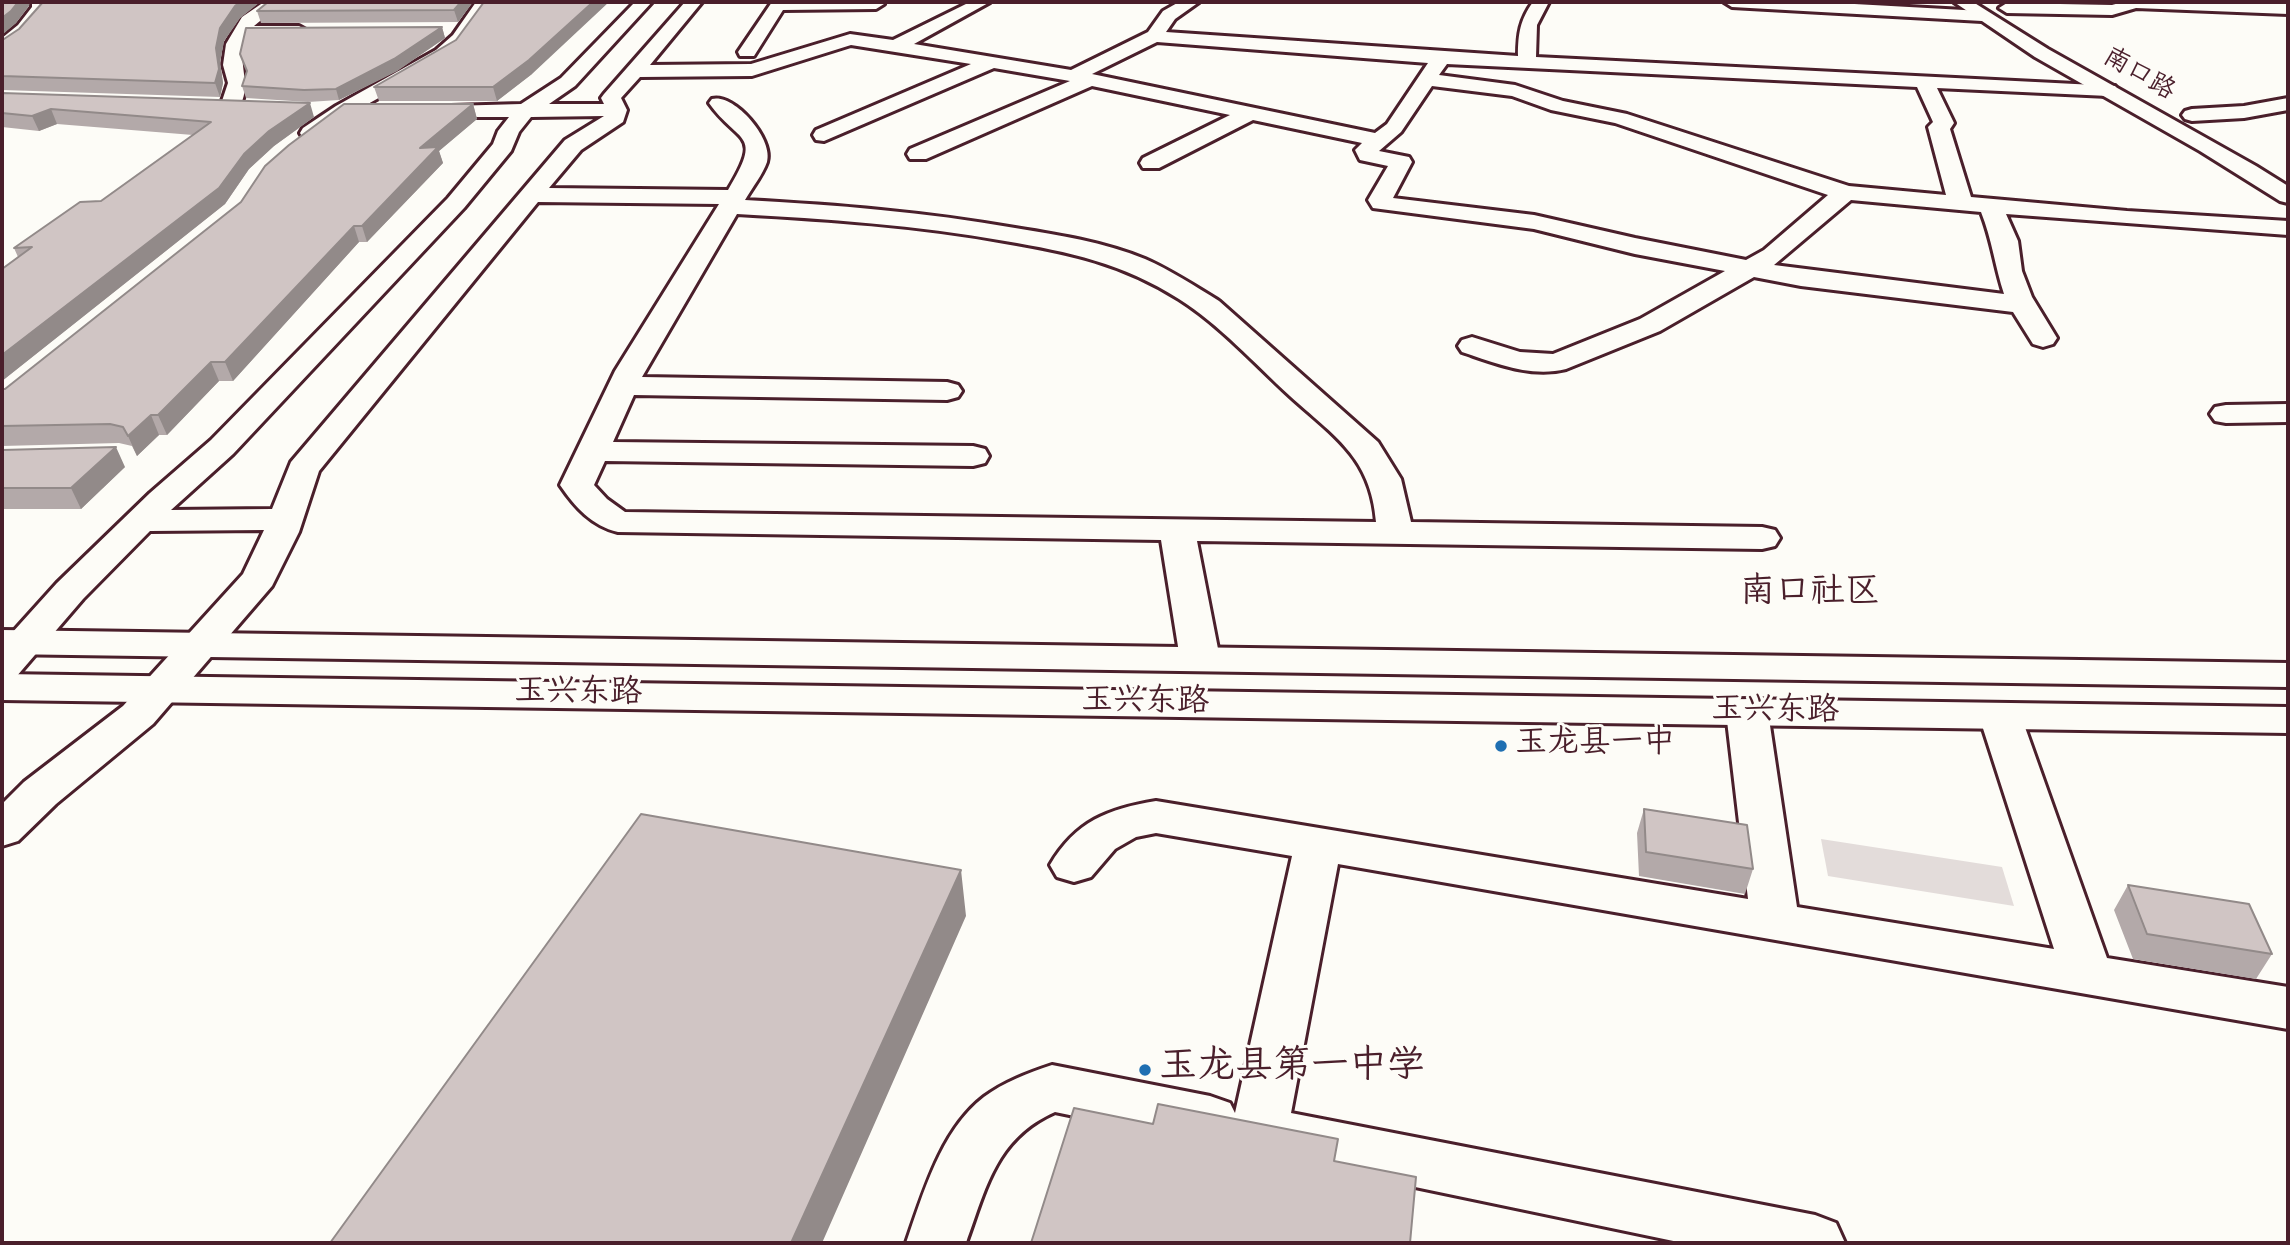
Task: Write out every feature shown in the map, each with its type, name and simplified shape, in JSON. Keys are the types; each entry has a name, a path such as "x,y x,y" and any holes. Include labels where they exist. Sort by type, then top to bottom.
{"street":[{"path":"2,47 34,18 41,8 40,2"},
{"path":"230,107 237,83 232,56 241,31 254,15 275,2"},
{"path":"294,146 343,110 443,54 466,30 484,2"},
{"path":"9,651 140,521 222,447 456,202 503,146 509,131 526,111 568,82 644,2"},
{"path":"2,830 40,793 138,715 259,578 286,519 303,469 573,145 616,118 617,110 611,98 694,2"},
{"path":"896,46 982,2"},
{"path":"918,154 1082,78 1154,36 1169,15 1191,2"},
{"path":"1527,63 1528,40 1525,28 1528,19 1541,2"},
{"path":"1732,2 1982,16"},
{"name":"南口路","path":"1962,2 2288,196"},
{"path":"2002,5 2112,10 2131,2 2288,9"},
{"path":"747,52 779,3 876,4"},
{"path":"2002,5 2047,34"},
{"path":"764,26 790,25"},
{"path":"439,31 466,30"},
{"path":"241,31 320,31"},
{"path":"1154,36 1527,63 2108,90"},
{"path":"634,71 752,70 850,39 1082,78 1379,140"},
{"path":"1441,58 1394,128 1366,150 1367,155 1401,162 1380,200 1381,203 1534,222 1745,269 1899,292 2024,305"},
{"path":"824,135 992,62"},
{"path":"1426,79 1515,91 1558,106 1620,118 1846,193 1991,207 2288,228"},
{"path":"1924,81 1944,122 1940,127 1943,148 1961,204"},
{"path":"719,103 751,133 758,148 756,162 622,386 577,485 598,510 618,522 1762,538"},
{"name":"南口路","path":"2227,134 2186,111 2244,112 2288,104"},
{"path":"206,107 255,108"},
{"path":"305,109 382,110"},
{"path":"408,111 617,110"},
{"path":"1151,163 1251,113"},
{"path":"1472,346 1517,362 1556,363 1650,325 1773,255 1824,208 1846,193"},
{"path":"531,195 732,201 873,214 984,229 1083,247 1163,278 1209,307 1367,449 1389,488 1394,510 1394,533"},
{"path":"1991,207 2005,241 2009,271 2043,338"},
{"path":"622,386 947,391"},
{"path":"2226,414 2288,413"},
{"path":"593,452 972,456"},
{"path":"140,521 286,519"},
{"path":"1177,531 1200,659"},
{"name":"玉兴东路","path":"9,651 200,645 2288,674"},
{"name":"玉兴东路","path":"2,687 2288,720"},
{"path":"1747,712 1776,921"},
{"path":"2000,716 2087,974"},
{"path":"1074,865 1082,851 1112,828 1156,817 2288,1008"},
{"path":"1259,1130 1318,845"},
{"path":"936,1243 972,1149 988,1126 1010,1107 1029,1096 1052,1088 1815,1243"}],"shaded area":[{"path":"1821,839 2002,867 2014,906 1828,876"}],"building":[{"path":"2,2 18,2 2,18"},
{"path":"43,2 240,2 220,28 216,48 219,69 215,83 2,76 2,39 19,29"},
{"path":"268,2 461,2 454,10 257,11"},
{"path":"484,2 593,2 529,60 493,87 374,87 456,40"},
{"path":"442,27 394,59 336,89 242,86 247,71 240,54 246,28"},
{"path":"2,93 310,103 269,131 244,154 219,188 2,355 2,269 32,247 14,248 80,202 101,201 211,122 51,109 32,116 2,113"},
{"path":"344,104 473,104 420,148 438,147 362,226 354,226 225,362 211,362 158,415 151,415 128,436 123,427 110,424 2,426 2,389 241,202 265,166"},
{"path":"116,447 71,488 2,488 2,450"},
{"path":"1644,809 1747,825 1753,869 1646,852"},
{"path":"641,814 961,870 791,1243 330,1243"},
{"path":"2128,885 2249,904 2272,954 2147,934"},
{"path":"1158,1104 1338,1139 1334,1161 1416,1177 1410,1243 1031,1243 1074,1108 1153,1124"}],"place":[{"name":"玉龙县一中","path":"1501,746"},
{"name":"玉龙县第一中学","path":"1145,1070"}],"district":[{"name":"南口社区","path":"1810,595"}]}
